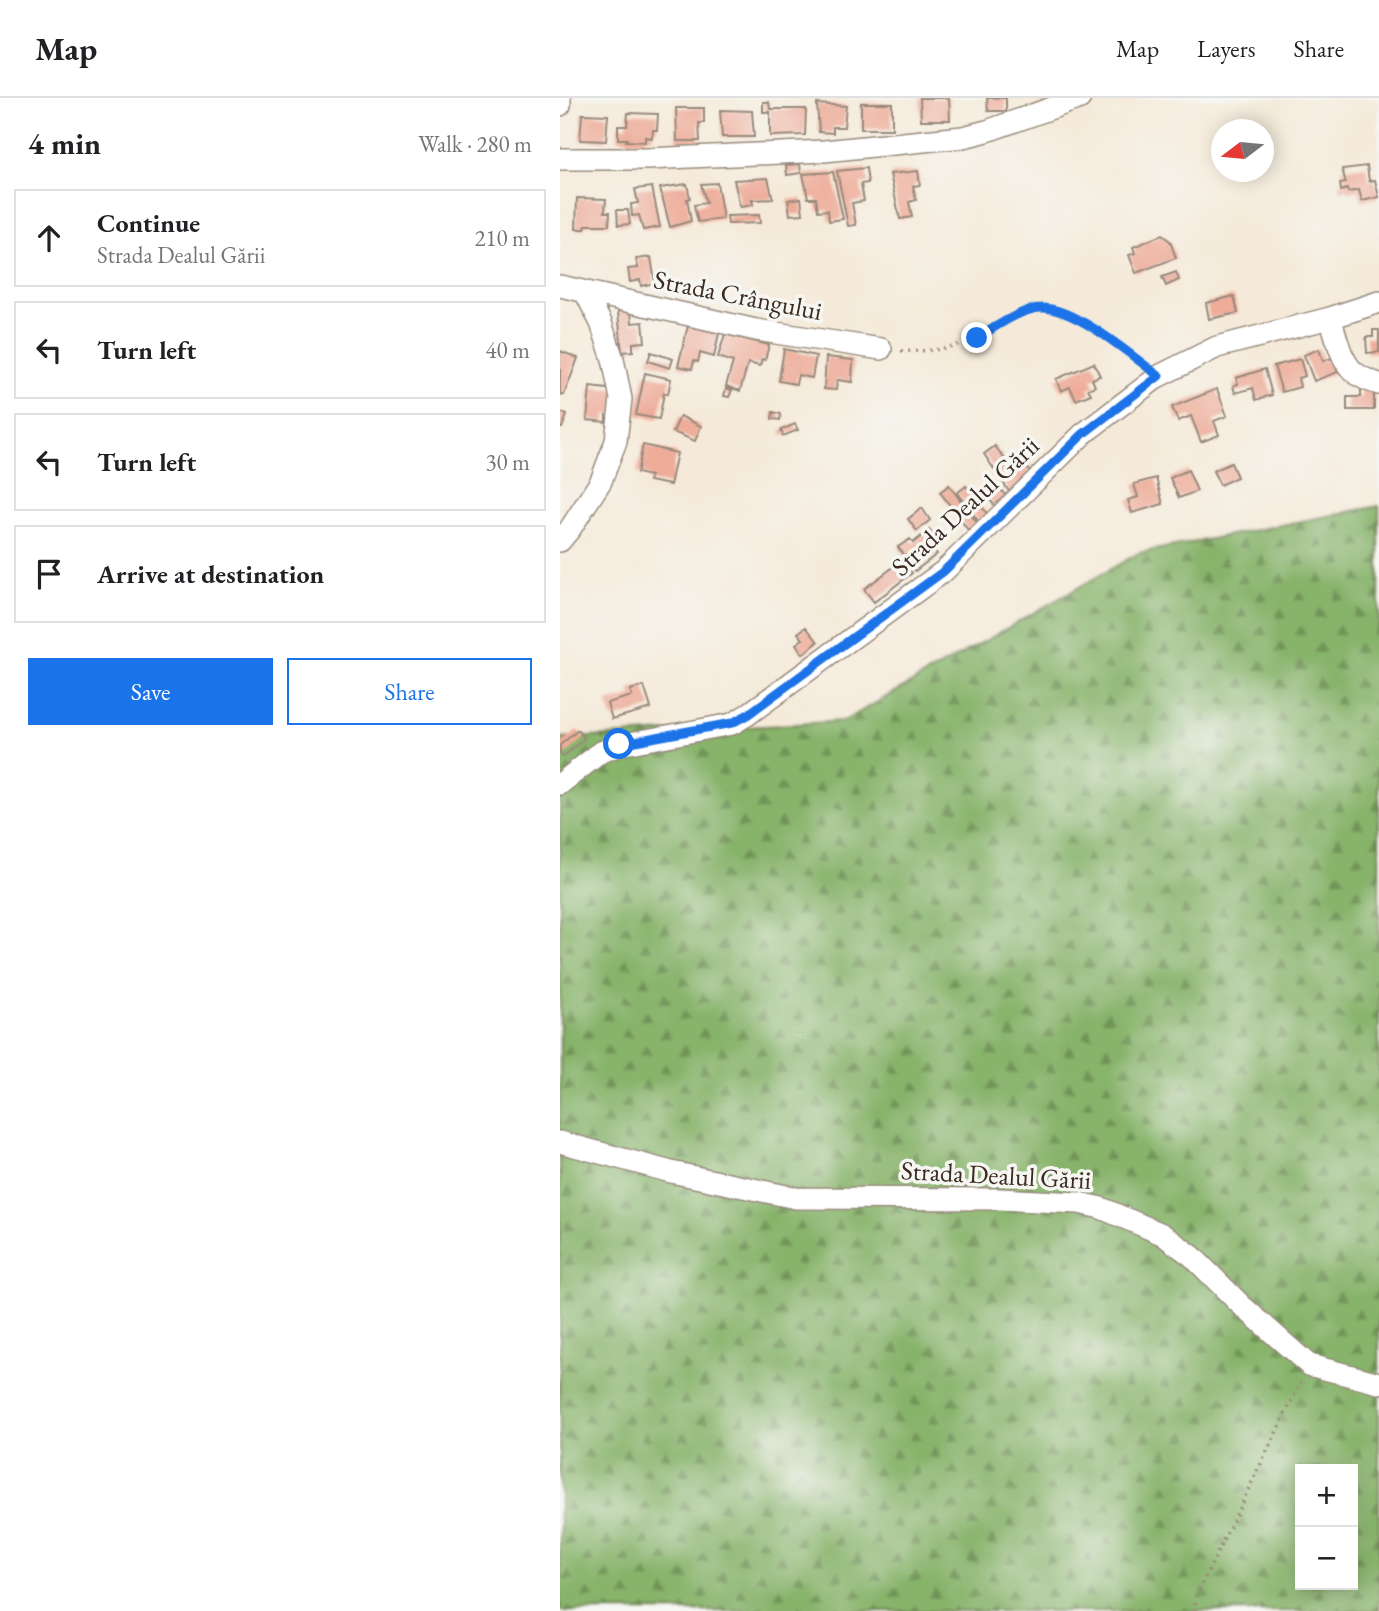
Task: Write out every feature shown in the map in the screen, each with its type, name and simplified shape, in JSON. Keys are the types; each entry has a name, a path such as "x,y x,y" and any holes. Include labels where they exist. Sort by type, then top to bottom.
{"street":[{"path":"560,98 560,105"},
{"path":"560,159 647,159 824,151 963,137 1080,98"},
{"name":"Strada Crângului","path":"560,286 756,330 881,349"},
{"path":"560,541 601,481 616,441 621,399 613,359 601,323 585,292"},
{"name":"Strada Dealul Gării","path":"560,784 601,752 619,744 732,723 747,715 944,571 1083,434 1159,376 1217,347 1330,318 1379,302"},
{"path":"1330,318 1350,369 1360,377 1379,384"},
{"name":"Strada Dealul Gării","path":"560,1142 671,1172 796,1198 999,1199 1079,1203 1101,1208 1162,1234 1192,1256 1240,1304 1309,1365 1379,1383"}],"path":[{"path":"881,349 926,352 953,347 977,338 1020,314 1040,308 1057,310 1094,328 1159,376"},
{"path":"1195,1611 1196,1596 1309,1365"}],"green space":[{"path":"1379,506 1379,1611 560,1611 560,739 844,721 1139,553"}],"building":[{"path":"920,98 949,98 950,120 921,120"},
{"path":"987,98 1006,98 1006,111 988,111"},
{"path":"763,102 769,102 770,109 806,109 805,135 770,136 770,112 763,112"},
{"path":"861,103 892,103 892,129 861,129"},
{"path":"817,104 846,106 844,127 833,127 833,133 819,132"},
{"path":"676,108 704,108 704,123 699,123 700,141 677,141"},
{"path":"720,110 752,111 754,137 722,137"},
{"path":"628,113 658,114 657,130 653,130 652,138 645,137 645,142 618,139 618,126 627,126"},
{"path":"582,114 608,115 606,141 580,140"},
{"path":"800,164 801,173 787,175 786,165"},
{"path":"1367,166 1369,181 1375,180 1379,197 1362,201 1359,190 1341,191 1340,184 1346,183 1342,169"},
{"path":"866,168 868,183 861,184 864,201 852,203 856,225 848,226 837,171"},
{"path":"918,171 920,185 913,186 916,200 909,202 912,217 900,219 890,174"},
{"path":"833,172 843,219 829,221 828,210 818,211 816,198 808,198 803,174"},
{"path":"768,178 773,199 752,200 753,205 740,207 734,180"},
{"path":"717,183 723,219 698,222 694,205 706,203 701,184"},
{"path":"687,184 691,221 670,227 660,188"},
{"path":"652,187 660,227 643,230 639,215 632,216 631,204 638,203 635,189"},
{"path":"577,198 606,199 605,212 610,212 609,225 586,225 585,229 576,229"},
{"path":"801,198 803,214 790,215 788,200"},
{"path":"617,210 628,210 630,224 618,225"},
{"path":"759,215 760,223 728,224 727,216"},
{"path":"1162,235 1170,241 1176,258 1136,273 1129,255 1135,253 1133,247"},
{"path":"651,257 655,283 641,286 640,280 630,282 628,269 638,268 636,259"},
{"path":"1176,272 1179,280 1166,286 1162,277"},
{"path":"1234,296 1238,313 1209,319 1206,303"},
{"path":"631,310 632,323 643,322 645,342 633,343 633,351 622,352 618,311"},
{"path":"688,326 719,333 714,357 700,353 698,362 694,361 692,369 678,366"},
{"path":"1373,330 1379,330 1379,352 1367,353 1366,337 1373,337"},
{"path":"725,334 769,345 765,360 762,359 760,366 748,363 740,391 726,386 733,362 718,357"},
{"path":"784,349 816,356 812,378 798,375 796,384 779,381"},
{"path":"1319,349 1323,361 1332,358 1338,372 1314,381 1304,355"},
{"path":"560,351 578,358 564,395 560,394"},
{"path":"651,352 673,359 670,368 648,361"},
{"path":"826,357 853,360 852,382 837,380 836,390 824,389"},
{"path":"1300,359 1305,376 1298,378 1300,387 1282,392 1274,366"},
{"path":"1094,363 1100,376 1092,379 1095,386 1088,389 1091,394 1076,400 1070,387 1061,391 1056,379"},
{"path":"1265,369 1272,395 1256,400 1253,388 1235,393 1233,386 1238,384 1236,378"},
{"path":"645,373 671,379 668,394 664,393 659,419 636,415"},
{"path":"590,387 616,390 613,415 606,415 606,422 587,420"},
{"path":"726,388 732,390 729,397 724,396"},
{"path":"1217,389 1227,416 1214,421 1219,435 1201,442 1191,416 1178,421 1172,407"},
{"path":"1361,390 1374,391 1374,410 1347,410 1347,397 1361,397"},
{"path":"560,412 567,415 562,428 560,428"},
{"path":"773,412 781,414 780,420 772,419"},
{"path":"680,416 701,426 695,441 673,432"},
{"path":"795,424 798,430 783,436 781,430"},
{"path":"643,445 677,453 670,485 649,481 650,476 637,473"},
{"path":"995,446 1012,469 1022,461 1031,473 1010,493 984,454"},
{"path":"1231,463 1237,477 1220,485 1213,471"},
{"path":"1188,470 1197,491 1179,498 1170,478"},
{"path":"1156,478 1163,504 1132,513 1128,500 1138,497 1134,484"},
{"path":"949,485 977,523 968,530 940,492"},
{"path":"966,486 988,515 979,522 957,493"},
{"path":"999,487 1008,499 997,508 987,497"},
{"path":"922,508 930,520 917,531 908,519"},
{"path":"929,530 935,537 928,542 937,554 915,571 898,547 910,539 913,543"},
{"path":"903,560 912,573 874,602 864,589"},
{"path":"806,627 818,642 803,654 796,644 803,639 798,633"},
{"path":"644,686 651,708 612,719 607,703 632,696 630,690"},
{"path":"578,730 585,738 563,757 560,745"}],"route":[{"path":"619,744 732,723 747,715 944,571 1083,434 1159,376 1094,328 1057,310 1040,308 1020,314 977,338"}]}
